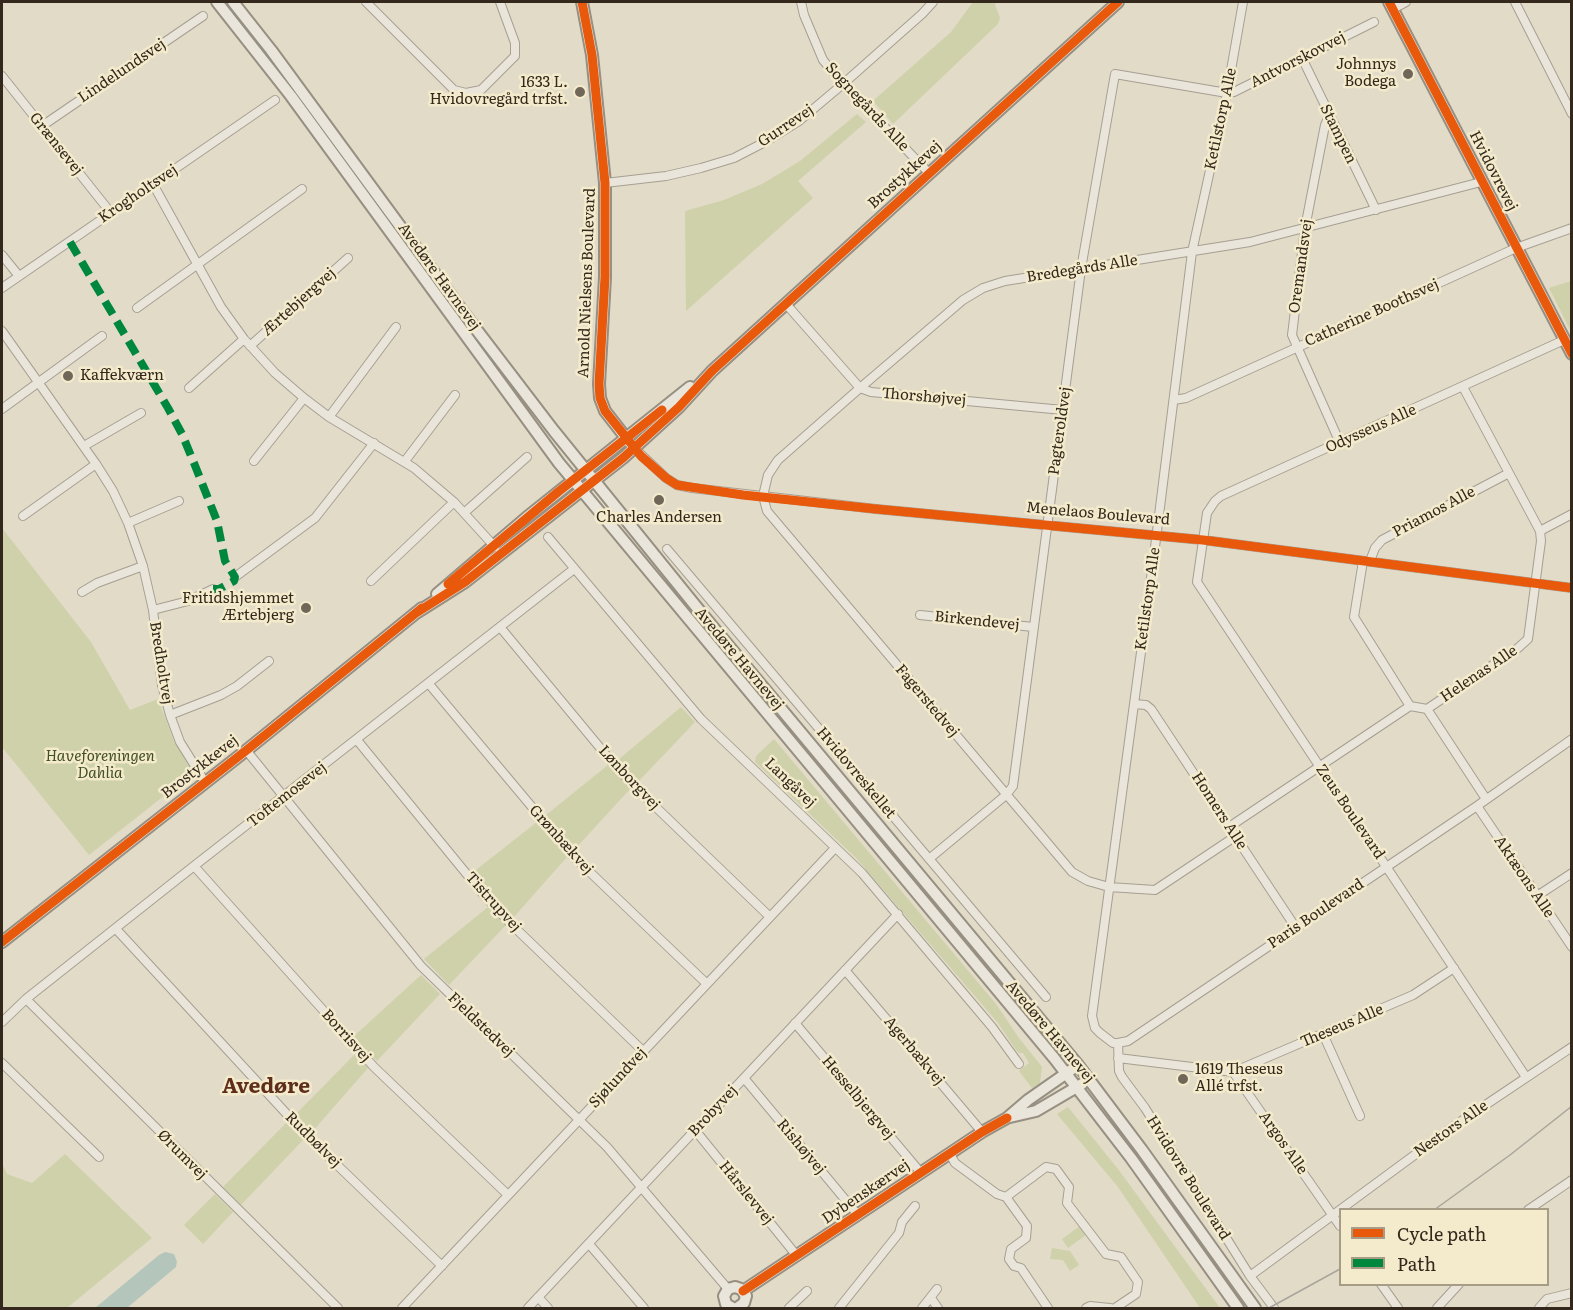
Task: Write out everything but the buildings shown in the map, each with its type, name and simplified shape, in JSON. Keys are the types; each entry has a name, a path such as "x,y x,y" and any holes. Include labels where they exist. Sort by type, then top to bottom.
{"street":[{"name":"Avedøre Havnevej","path":"217,2 291,96 518,409 573,480 1066,1073 1131,1158 1238,1308"},
{"name":"Avedøre Havnevej","path":"233,2 283,65 524,392 707,620 1078,1065 1149,1159 1255,1308"},
{"path":"366,2 454,90 472,93 481,90 515,56 514,43 500,2"},
{"name":"Arnold Nielsens Boulevard","path":"582,2 592,55 605,183 600,398 605,411 634,448"},
{"name":"Sognegårds Alle","path":"801,2 804,15 823,60 843,84 929,173"},
{"name":"Gurrevej","path":"605,183 666,176 701,168 734,158 765,142 798,121 843,84 933,2"},
{"name":"Brostykkevej","path":"2,942 246,750 416,613 458,574 573,480 712,371 1118,2"},
{"name":"Ketilstorp Alle","path":"1118,1043 1113,1043 1100,1034 1095,1028 1092,1016 1192,252 1227,93 1243,2"},
{"path":"1391,5 1406,2"},
{"path":"1515,2 1572,114"},
{"name":"Hvidovrevej","path":"1391,5 1572,354"},
{"name":"Lindelundsvej","path":"42,126 203,16"},
{"name":"Antvorskovvej","path":"1227,93 1234,92 1374,21"},
{"name":"Stampen","path":"1302,58 1376,210"},
{"name":"Pagteroldvej","path":"1006,795 1013,786 1081,269 1115,74 1227,93"},
{"name":"Grænsevej","path":"2,76 111,213"},
{"name":"Krogholtsvej","path":"2,288 275,100"},
{"name":"Oremandsvej","path":"1329,116 1325,125 1305,228 1292,335 1340,443"},
{"name":"Bredegårds Alle","path":"763,496 768,475 778,460 963,300 983,288 1005,281 1250,242 1481,182"},
{"name":"Ærtebjergvej","path":"153,184 221,307 250,346 303,398 329,417 405,461 454,502 501,555"},
{"path":"136,308 302,189"},
{"name":"Catherine Boothsvej","path":"1174,400 1186,398 1516,248 1572,228"},
{"path":"2,255 19,276"},
{"name":"Ærtebjergvej","path":"250,346 348,258"},
{"name":"Thorshøjvej","path":"786,304 861,388 871,392 1063,410"},
{"path":"329,417 396,327"},
{"name":"Bredholtvej","path":"2,331 96,464 113,491 128,523 143,566 153,610 162,685 170,715 180,742 205,782"},
{"path":"2,409 102,336"},
{"name":"Ærtebjergvej","path":"189,387 244,339"},
{"name":"Odysseus Alle","path":"1203,540 1207,513 1221,496 1564,340"},
{"name":"Brostykkevej","path":"416,613 465,582 595,481 679,407 712,371"},
{"path":"1463,387 1540,531 1572,513"},
{"path":"405,461 455,394"},
{"path":"254,461 303,398"},
{"path":"84,446 141,413"},
{"path":"235,577 315,518 374,443"},
{"name":"Menelaos Boulevard","path":"634,448 666,478 677,485 692,489 1203,540 1572,588"},
{"path":"464,513 527,457"},
{"path":"23,516 96,464"},
{"name":"Priamos Alle","path":"1366,561 1383,540 1509,473"},
{"name":"Fagerstedvej","path":"763,496 767,511 1072,872 1088,881 1109,887"},
{"path":"128,523 179,501"},
{"path":"371,581 454,502"},
{"name":"Helenas Alle","path":"1410,706 1427,709 1528,639 1541,541 1540,531"},
{"name":"Langåvej","path":"548,537 701,719 862,873 992,1027 1019,1064"},
{"name":"Zeus Boulevard","path":"1203,540 1197,582 1526,1077"},
{"name":"Hvidovreskellet","path":"667,549 1046,997"},
{"path":"1229,827 1410,706 1354,617 1366,561"},
{"path":"82,592 97,583 143,566"},
{"name":"Toftemosevej","path":"2,1022 26,999 574,569"},
{"name":"Bredholtvej","path":"153,610 188,601 213,589"},
{"name":"Birkendevej","path":"920,615 1034,627"},
{"name":"Lønborgvej","path":"500,627 630,782 770,917"},
{"name":"Bredholtvej","path":"170,715 221,695 237,686 269,661"},
{"name":"Grønbækvej","path":"429,684 573,856 707,984"},
{"name":"Homers Alle","path":"1134,704 1146,705 1151,709 1296,928"},
{"path":"1427,709 1486,799"},
{"name":"Paris Boulevard","path":"1118,1043 1128,1041 1477,806 1572,739"},
{"name":"Tistrupvej","path":"357,740 483,894 517,930 643,1051"},
{"name":"Fjeldstedvej","path":"246,750 421,966 607,1147 728,1289"},
{"path":"929,859 1006,795"},
{"name":"Aktæons Alle","path":"1477,806 1572,947"},
{"path":"1109,887 1155,890 1236,836"},
{"name":"Sjølundvej","path":"402,1308 835,848"},
{"name":"Borrisvej","path":"194,866 374,1067 508,1195"},
{"path":"1537,896 1572,873"},
{"name":"Brobyvej","path":"528,1308 898,914"},
{"name":"Rudbølvej","path":"116,928 308,1137 442,1266"},
{"name":"Theseus Alle","path":"1233,1072 1413,995 1454,968"},
{"name":"Agerbækvej","path":"845,970 982,1132"},
{"name":"Ørumvej","path":"26,999 338,1308"},
{"name":"Hesselbjergvej","path":"795,1023 921,1173"},
{"path":"1323,1035 1360,1116"},
{"name":"Hvidovre Boulevard","path":"1118,1043 1122,1077 1145,1108 1250,1276 1274,1308"},
{"name":"Nestors Alle","path":"1342,1208 1454,1126 1572,1047"},
{"path":"1118,1058 1233,1072"},
{"path":"2,1063 99,1157"},
{"name":"Dybenskærvej","path":"744,1291 1006,1118 1078,1065"},
{"name":"Argos Alle","path":"1233,1072 1332,1215"},
{"name":"Rishøjvej","path":"744,1078 858,1215"},
{"name":"Dybenskærvej","path":"1006,1118 1036,1111 1089,1080"},
{"name":"Hårslevvej","path":"695,1130 797,1256"},
{"path":"950,1154 955,1163 997,1194 1006,1197 1027,1226 1026,1238 1011,1249 1009,1259 1014,1266 1021,1268 1048,1308"},
{"path":"1006,1197 1046,1167 1056,1169 1069,1187 1067,1203 1106,1254 1121,1257 1138,1282 1136,1294 1115,1308"},
{"path":"1530,1208 1572,1180"},
{"path":"839,1308 899,1233 902,1222 915,1206"},
{"name":"Nestors Alle","path":"1250,1276 1339,1210"},
{"path":"1332,1215 1339,1224"},
{"path":"589,1244 644,1308"},
{"path":"1382,1286 1398,1308"},
{"path":"1437,1308 1456,1286"},
{"path":"738,1287 744,1291 746,1299 734,1307 724,1296 728,1289 738,1287"},
{"path":"922,1308 937,1289"},
{"path":"789,1308 807,1291"},
{"path":"1539,1308 1547,1299 1572,1293"},
{"path":"538,1297 548,1308"},
{"path":"931,1298 938,1308"},
{"path":"1086,1308 1090,1306 1110,1308"}],"green space":[{"path":"973,2 996,2 1000,18 998,24 893,124 873,101 951,32"},
{"path":"857,114 866,122 798,181 813,198 686,311 685,211 724,200 762,184 800,161"},
{"path":"1572,281 1571,332 1549,288"},
{"name":"Haveforeningen Dahlia","path":"2,528 91,642 130,710 158,699 174,741 193,773 89,855 2,747"},
{"path":"681,707 695,722 638,782 618,760"},
{"path":"774,739 996,1004 1042,1067 1040,1083 1032,1088 1019,1071 1029,1063 1023,1053 1016,1050 998,1023 856,858 755,762 756,756"},
{"path":"608,765 630,789 575,849 546,815"},
{"path":"537,822 567,857 513,918 472,873"},
{"path":"488,907 506,925 449,985 424,959"},
{"path":"421,975 440,994 377,1061 353,1037"},
{"path":"355,1054 368,1068 311,1133 295,1115"},
{"path":"1068,1107 1118,1169 1220,1308 1200,1308 1118,1187 1057,1114"},
{"path":"286,1123 303,1140 241,1205 223,1187"},
{"path":"65,1154 152,1238 67,1308 2,1308 2,1163 7,1174 32,1183"},
{"path":"215,1194 233,1212 203,1244 184,1225"},
{"path":"1080,1226 1086,1235 1068,1248 1062,1239"},
{"path":"1052,1248 1070,1251 1079,1265 1070,1271 1063,1260 1050,1259"}],"shaded area":[{"path":"165,1252 174,1254 176,1267 127,1308 95,1308 159,1255"}],"tram line":[{"path":"1437,1208 1572,1106"},
{"path":"1269,1308 1339,1270"}],"marked path":[{"path":"70,242 168,408 194,463 217,521 225,561 235,577 234,581 219,589 213,589"}],"cycle path":[{"path":"582,2 592,55 605,183 605,277 600,398 605,411 641,456 677,485 743,495 876,509 1203,540 1572,588"},
{"path":"416,613 465,582 623,458 679,407 712,371 1118,2"},
{"path":"1389,2 1572,354"},
{"path":"448,584 558,492 662,410"},
{"path":"2,942 248,749 422,608"},
{"path":"743,1291 982,1132 1007,1118"}],"place":[{"name":"Johnnys Bodega","path":"1408,74"},
{"name":"1633 L. Hvidovregård trfst.","path":"580,92"},
{"name":"Kaffekværn","path":"68,376"},
{"name":"Charles Andersen","path":"659,500"},
{"name":"Fritidshjemmet Ærtebjerg","path":"306,608"},
{"name":"1619 Theseus Allé trfst.","path":"1183,1079"}],"district":[{"name":"Avedøre","path":"266,1087"}]}
